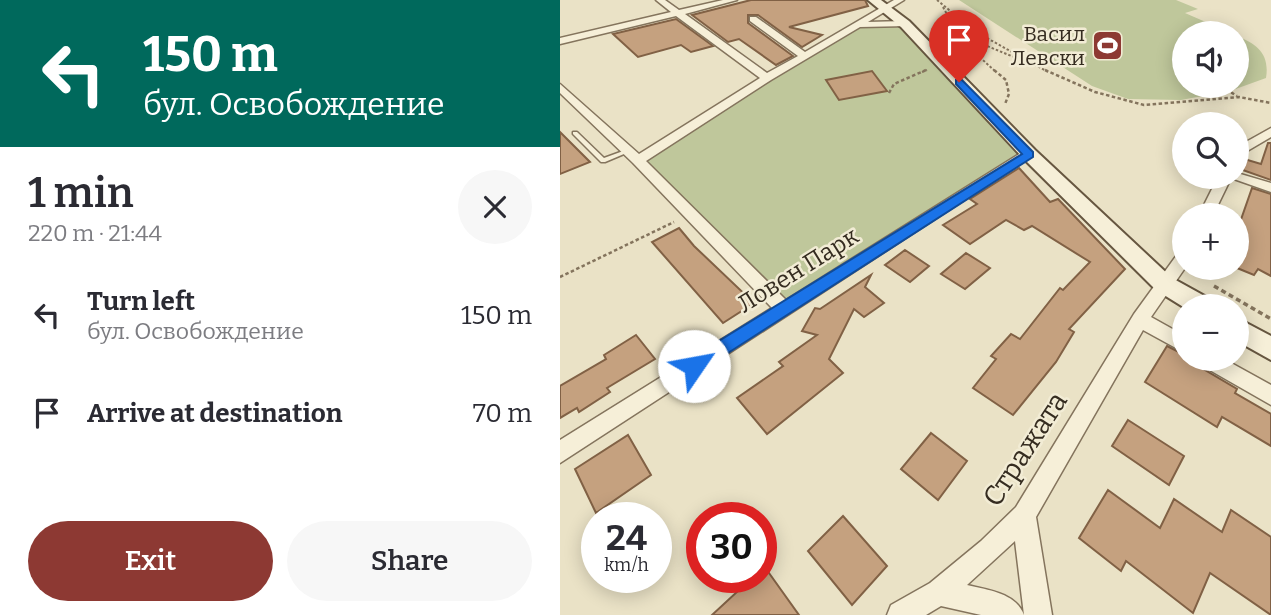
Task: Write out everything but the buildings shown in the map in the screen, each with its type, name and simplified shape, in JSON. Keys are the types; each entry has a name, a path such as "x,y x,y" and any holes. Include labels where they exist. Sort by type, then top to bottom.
{"main road":[{"path":"887,3 1029,155 1164,284 1181,294"},
{"path":"1249,335 1271,349"}],"street":[{"path":"660,0 767,78"},
{"path":"560,41 733,0"},
{"path":"633,155 805,57 860,24 887,3"},
{"path":"753,19 805,57"},
{"path":"860,24 905,24"},
{"path":"560,87 633,155 783,308"},
{"path":"1249,146 1271,132"},
{"name":"Ловен Парк","path":"560,452 783,308 1029,155"},
{"path":"1249,181 1271,188"},
{"name":"Стражата","path":"901,615 939,592 990,550 1024,515 1140,319 1172,273"},
{"path":"1140,319 1172,337"},
{"path":"1228,371 1271,396"},
{"path":"1024,515 1038,615"},
{"path":"939,592 995,605 1011,615"}],"lane":[{"path":"575,133 603,162 633,155"}],"path":[{"path":"937,0 995,44 1044,69"},
{"path":"943,7 953,32 967,50 1006,80 1009,94 1004,105 1009,115"},
{"path":"905,24 953,32 1109,97 1144,105 1195,104 1226,98"},
{"path":"889,93 894,84 931,68"},
{"path":"1247,98 1271,103"},
{"path":"560,277 691,214"},
{"path":"1212,286 1271,318"}],"green space":[{"name":"Васил Левски","path":"959,0 1176,0 1198,9 1185,13 1203,21 1172,21 1172,98 1192,98 1128,99 1092,86"},
{"path":"905,24 1029,154 783,308 638,160 861,25"},
{"name":"Васил Левски","path":"1249,42 1264,56 1266,78 1249,84"}],"place":[{"name":"Васил Левски","path":"1108,46"}],"route":[{"path":"694,366 1029,155 959,82"}]}
